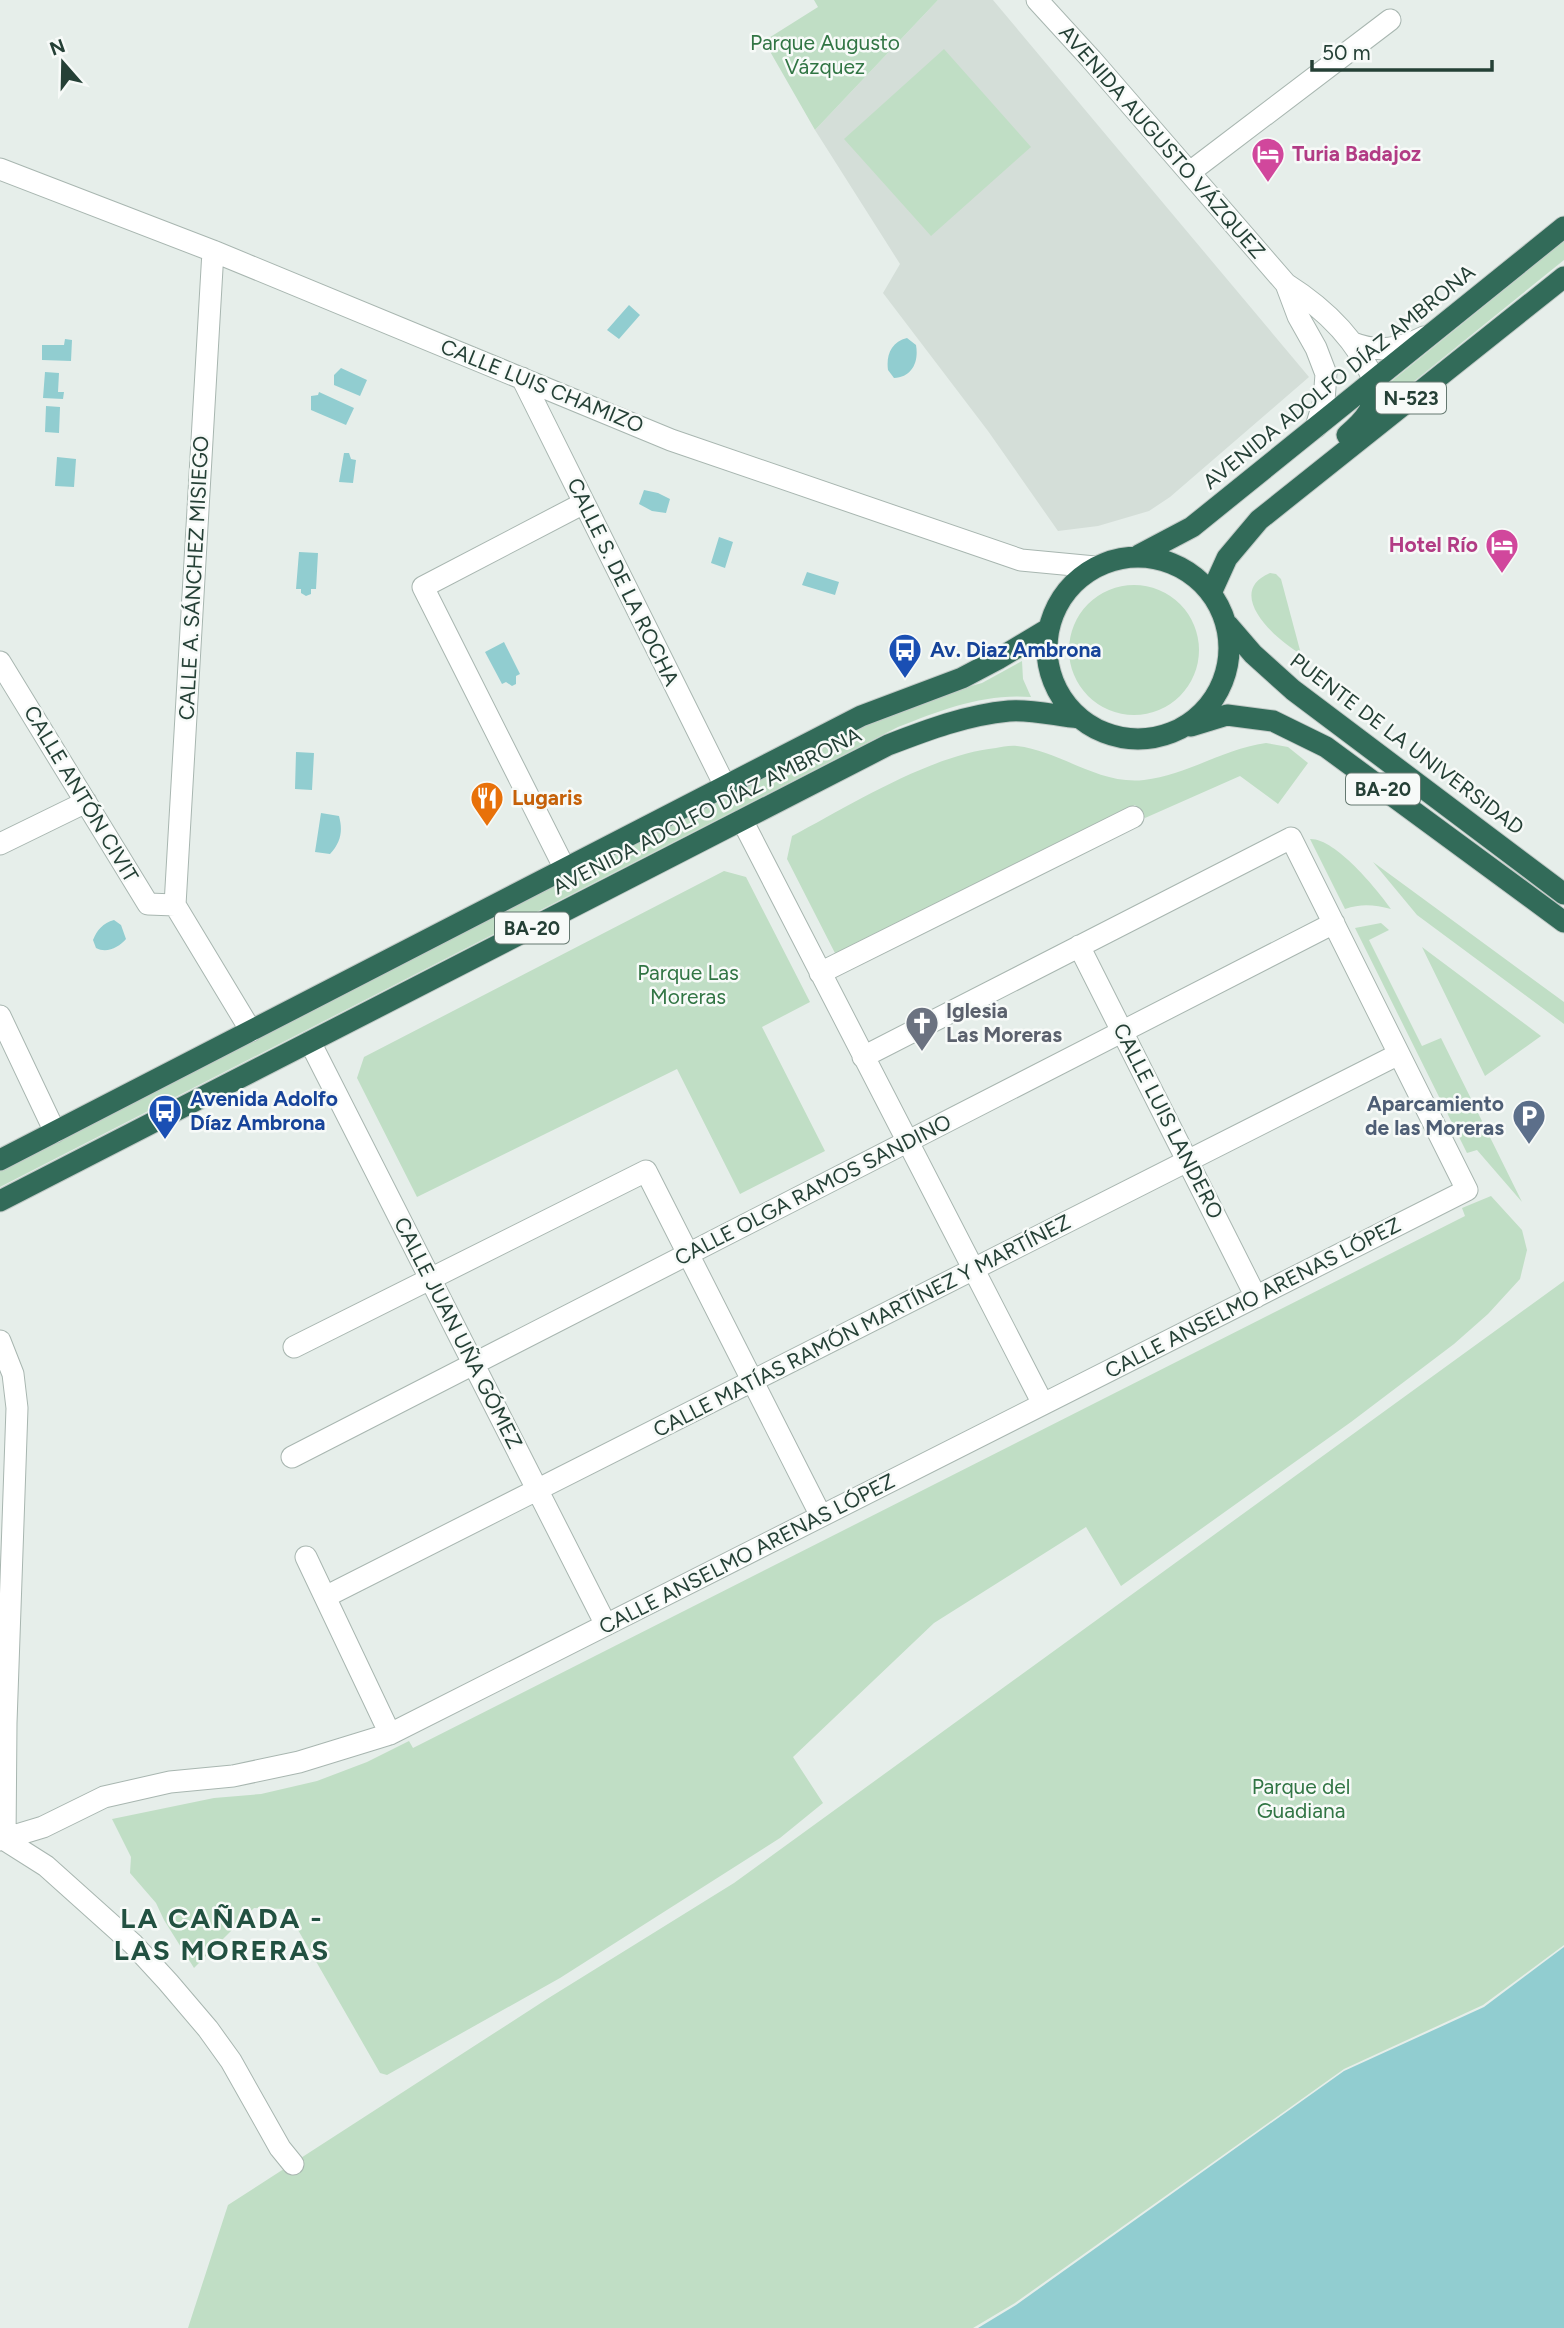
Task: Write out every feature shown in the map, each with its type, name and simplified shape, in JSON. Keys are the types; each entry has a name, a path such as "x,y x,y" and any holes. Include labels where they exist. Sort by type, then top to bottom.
{"highway":[{"name":"AVENIDA ADOLFO DÍAZ AMBRONA","path":"1139,555 1192,527 1564,226"},
{"name":"N-523","path":"1212,592 1227,558 1259,520 1564,277"},
{"path":"1259,520 1272,497 1367,416 1374,398 1374,381"},
{"name":"BA-20","path":"1180,730 1204,711 1222,686 1230,656 1228,625 1222,608 1212,592 1182,570 1139,555 1116,558 1095,567 1073,583 1065,593 1057,604 1048,629 1046,654 1051,678 1062,700 1079,718 1102,732 1128,739 1154,738 1180,730 1227,715 1273,721 1326,747 1564,922"},
{"name":"PUENTE DE LA UNIVERSIDAD","path":"1228,625 1253,654 1293,690 1564,894"},
{"name":"AVENIDA ADOLFO DÍAZ AMBRONA","path":"0,1160 861,716 962,678 1048,629"},
{"name":"AVENIDA ADOLFO DÍAZ AMBRONA","path":"0,1201 888,746 932,728 1011,710 1079,718"}],"street":[{"name":"AVENIDA AUGUSTO VÁZQUEZ","path":"1037,0 1286,284 1315,303 1353,342 1374,381"},
{"path":"1190,172 1390,20"},
{"name":"CALLE LUIS CHAMIZO","path":"0,169 214,251 671,440 1021,559 1095,567"},
{"name":"CALLE A. SÁNCHEZ MISIEGO","path":"175,905 214,251"},
{"name":"AVENIDA AUGUSTO VÁZQUEZ","path":"1286,284 1298,316 1317,348 1326,374 1324,401 1316,427"},
{"path":"1353,342 1370,348 1389,349 1411,344 1431,334"},
{"name":"CALLE S. DE LA ROCHA","path":"522,378 725,786"},
{"path":"565,869 423,587 584,503"},
{"name":"CALLE ANTÓN CIVIT","path":"0,662 148,904 175,905"},
{"path":"0,844 86,802"},
{"path":"820,972 1133,817"},
{"path":"742,820 1042,1404"},
{"path":"863,1056 1291,838 1399,1054"},
{"path":"175,905 251,1031"},
{"name":"CALLE OLGA RAMOS SANDINO","path":"292,1457 1334,923"},
{"name":"CALLE LUIS LANDERO","path":"1079,946 1256,1297"},
{"path":"0,1016 55,1132"},
{"name":"CALLE JUAN UÑA GÓMEZ","path":"310,1042 607,1625"},
{"name":"CALLE MATÍAS RAMÓN MARTÍNEZ Y MARTÍNEZ","path":"325,1597 1399,1054"},
{"name":"CALLE ANSELMO ARENAS LÓPEZ","path":"2,1845 104,1797 170,1782 233,1776 299,1762 390,1734 1467,1190 1399,1054"},
{"path":"294,1347 646,1171 821,1516"},
{"path":"0,1341 13,1374 17,1408 2,1845 46,1866 132,1944 167,1982 208,2029 231,2061 293,2164"},
{"path":"306,1557 390,1734"}],"shaded area":[{"path":"938,0 993,0 1309,377 1170,497 1149,511 1098,526 1058,531 988,431 883,293 900,264 815,130"}],"green space":[{"name":"Parque Augusto Vázquez","path":"814,0 938,0 815,130 764,41 818,7"},
{"path":"944,49 1031,147 931,236 844,139"},
{"path":"1564,241 1564,260 1391,400 1382,389"},
{"path":"1270,573 1281,579 1301,654 1268,628 1253,604 1252,592 1257,582"},
{"path":"1134,585 1159,590 1180,604 1194,625 1199,650 1194,675 1180,696 1159,710 1134,715 1109,710 1088,696 1074,675 1069,650 1074,625 1088,604 1109,590"},
{"path":"1022,661 1023,679 1031,697 980,700 898,727 0,1187 0,1171 853,731 931,697 982,683"},
{"path":"1266,743 1288,747 1308,763 1278,804 1240,776 1145,818 1135,805 837,957 787,859 792,836 891,783 945,760 971,753 1017,746 1049,754 1111,778 1144,780 1175,773 1250,746"},
{"path":"1310,839 1320,841 1343,855 1391,909 1368,905 1345,909"},
{"path":"1373,862 1564,1002 1564,1024 1417,915"},
{"name":"Parque Las Moreras","path":"724,871 746,877 810,1002 762,1027 825,1151 740,1194 677,1069 417,1197 357,1078 364,1057"},
{"path":"1381,923 1389,930 1369,940 1422,1046 1441,1038 1522,1202 1477,1150 1467,1153 1355,928"},
{"path":"1422,947 1541,1036 1485,1076"},
{"path":"1491,1196 1522,1230 1527,1250 1520,1279 1488,1314 1454,1344 1351,1422 1121,1586 1086,1527 934,1623 793,1757 823,1803 780,1838 560,1978 387,2075 380,2073 286,1909 254,1908 194,1968 156,1903 130,1873 131,1857 112,1819 214,1798 261,1794 317,1781 367,1762 409,1741 413,1748 1465,1216 1462,1208"},
{"name":"Parque del Guadiana","path":"1564,1281 1564,1945 1483,2005 1344,2069 1015,2303 973,2328 188,2328 228,2205 547,1999 734,1883"}],"water":[{"path":"629,305 640,315 619,339 607,330"},
{"path":"907,338 916,345 915,363 910,372 894,378 888,370 889,354 893,346"},
{"path":"65,339 72,340 71,361 42,360 42,345 64,345"},
{"path":"341,368 367,380 360,396 334,385 334,375"},
{"path":"45,372 59,373 58,392 64,392 63,399 43,398"},
{"path":"319,392 354,408 346,425 311,410 311,396 318,395"},
{"path":"46,406 60,407 59,433 45,432"},
{"path":"344,453 349,453 351,459 356,460 353,483 339,482"},
{"path":"57,457 76,459 74,487 55,486"},
{"path":"644,490 670,499 666,513 652,511 639,504"},
{"path":"719,537 733,542 725,568 711,563"},
{"path":"299,552 318,553 316,589 311,589 311,594 306,596 301,593 301,589 296,589"},
{"path":"807,572 839,582 835,595 802,585"},
{"path":"504,642 520,674 516,676 516,684 512,686 506,682 502,684 485,652"},
{"path":"296,752 314,753 312,790 295,789"},
{"path":"321,813 339,816 339,841 330,854 315,852"},
{"path":"114,920 121,925 126,939 113,949 96,948 93,940 96,933"},
{"path":"1564,1947 1564,2328 978,2328 1016,2305 1344,2071 1484,2007"}],"place":[{"name":"Turia Badajoz","path":"1268,184"},
{"name":"Hotel Río","path":"1502,575"},
{"name":"Av. Diaz Ambrona","path":"905,680"},
{"name":"Lugaris","path":"487,828"},
{"name":"Iglesia Las Moreras","path":"922,1053"},
{"name":"Avenida Adolfo Díaz Ambrona","path":"165,1141"},
{"name":"Aparcamiento de las Moreras","path":"1529,1146"}],"district":[{"name":"LA CAÑADA - LAS MORERAS","path":"222,1934"}]}
